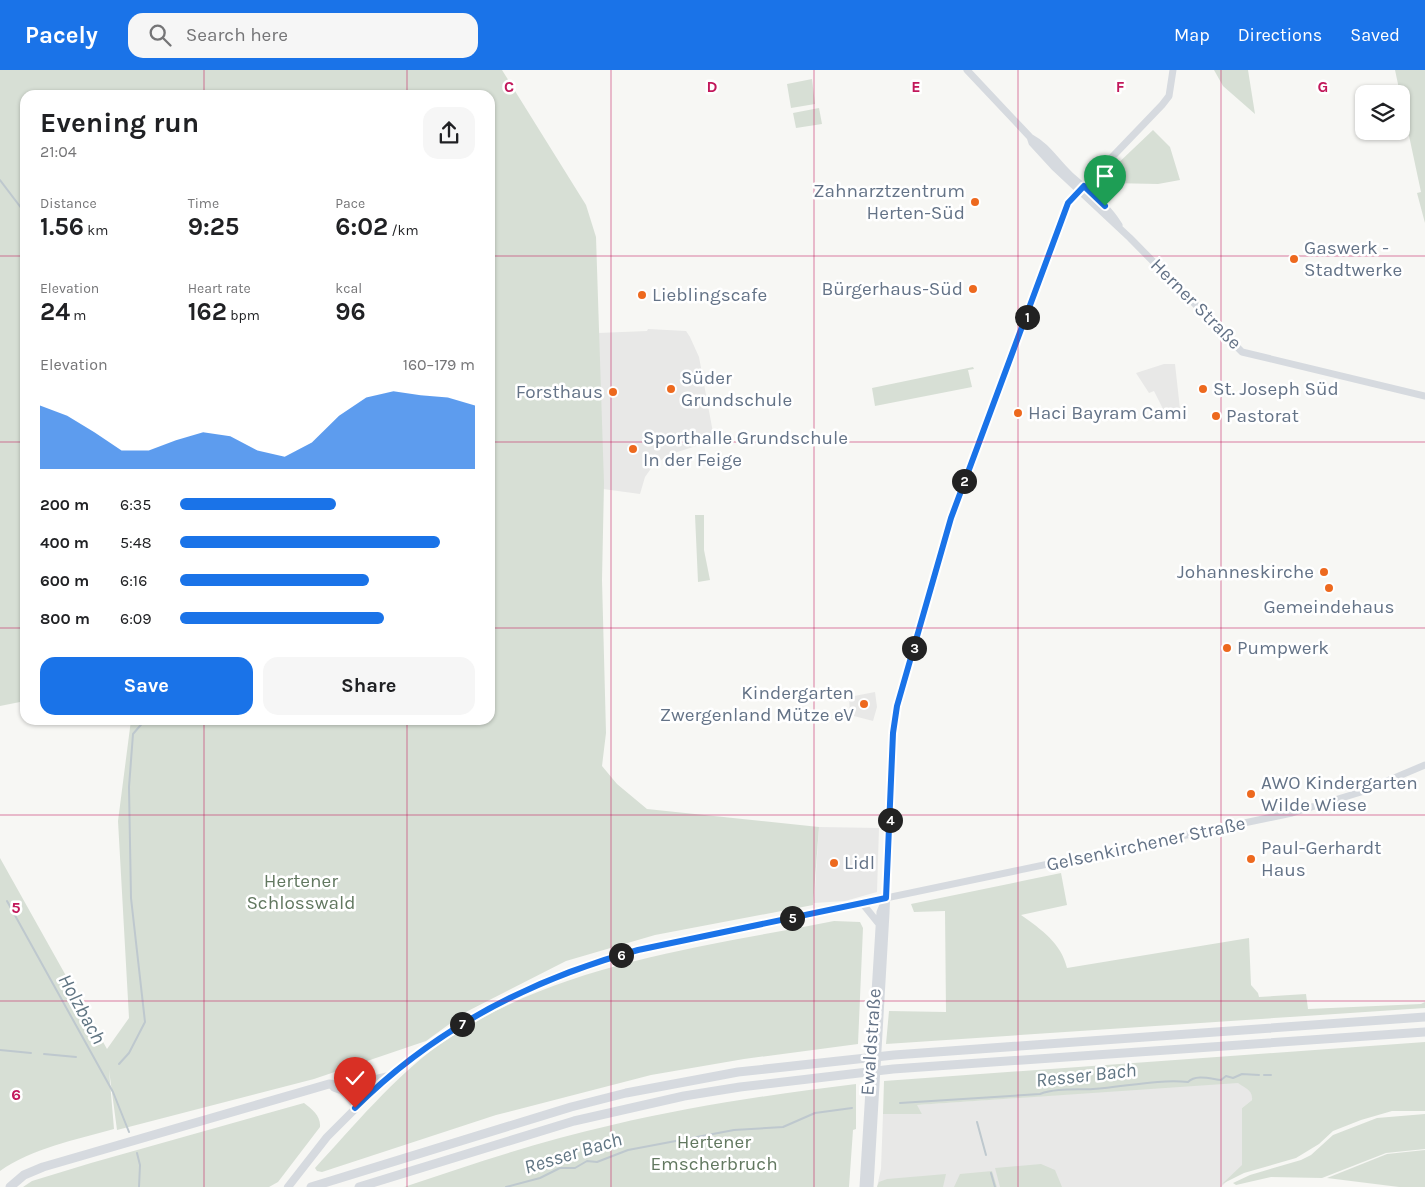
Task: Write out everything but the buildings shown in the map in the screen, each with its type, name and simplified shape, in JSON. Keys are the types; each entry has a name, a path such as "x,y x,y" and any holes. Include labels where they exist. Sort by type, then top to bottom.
{"highway":[{"path":"311,1187 516,1122 626,1093 738,1072 854,1058 1425,1017"},
{"path":"359,1187 519,1136 620,1110 740,1087 853,1073 1425,1032"},
{"path":"10,1187 24,1174 43,1167 324,1086 337,1084 348,1086 387,1077"},
{"path":"324,1086 342,1090 360,1102"},
{"path":"348,1086 360,1102"}],"main road":[{"path":"967,70 1030,136 1038,149 1082,188"},
{"name":"Ewaldstraße","path":"870,1187 893,733 897,706 951,518 1068,203 1162,106 1168,96 1173,70"},
{"name":"Herner Straße","path":"1082,188 1242,352 1425,396"},
{"name":"Gelsenkirchener Straße","path":"288,1187 327,1138 360,1102 387,1077 428,1045 478,1013 550,979 638,950 1292,813 1362,792 1425,764"},
{"name":"Ewaldstraße","path":"863,1187 879,924 880,912 886,898"},
{"path":"862,903 879,924"}],"shaded area":[{"path":"648,329 686,331 690,337 699,357 714,438 712,441 668,455 652,467 645,477 640,494 603,489 598,333 647,331"},
{"path":"1164,364 1175,364 1180,409 1166,415 1154,391 1149,393 1136,373"},
{"name":"Kindergarten Zwergenland Mütze eV","path":"875,692 877,707 873,721 850,715 849,697"},
{"path":"819,827 879,828 877,892 845,901 814,903"},
{"path":"1239,1083 1249,1089 1252,1100 1242,1108 1242,1166 1221,1187 877,1187 881,1169 883,1114 922,1114 916,1105"}],"green space":[{"name":"Hertener Schlosswald","path":"0,70 502,70 586,205 596,237 604,483 602,580 606,733 602,766 617,784 647,809 819,827 813,905 655,935 566,961 466,1012 426,1041 314,1079 117,1130 109,1070 114,1129 69,1141 26,1156 0,1171 0,858 107,1049 129,1018 118,821 130,725 495,725 495,90 20,90 20,702 0,706"},
{"path":"1214,70 1248,70 1255,114 1223,86"},
{"path":"1395,70 1425,70 1425,223 1417,193 1421,192 1410,140 1410,85 1398,85"},
{"path":"812,79 815,104 791,108 787,84"},
{"path":"819,108 822,124 796,128 793,113"},
{"path":"1153,130 1170,147 1180,180 1158,184 1110,183 1112,169"},
{"path":"973,367 974,369 968,370 972,387 875,406 872,388"},
{"path":"695,515 704,515 704,550 710,580 698,582"},
{"path":"1061,873 1067,905 1021,915 1050,938 1060,951 1067,968 1249,938 1251,985 1259,997 1306,994 1308,1009 1421,1004 1425,1002 1425,1008 886,1044 889,1011 946,1012 945,911 914,912 911,904"},
{"path":"834,921 860,922 863,928 858,1044 744,1059 651,1075 496,1115 322,1172 317,1171 315,1168 374,1103 406,1072 439,1045 484,1017 531,995 579,977 629,962 680,950"},
{"path":"1425,1042 1425,1111 1392,1111 1361,1120 1333,1131 1319,1144 1296,1158 1244,1173 1222,1184 1242,1165 1242,1108 1252,1100 1252,1097 1248,1090 1238,1083 917,1105 922,1114 883,1114 884,1081"},
{"name":"Hertener Emscherbruch","path":"856,1084 856,1129 853,1130 849,1187 404,1187 481,1161 585,1131 733,1101"},
{"path":"304,1103 317,1116 320,1127 278,1182 269,1187 23,1187 32,1181 91,1163"},
{"path":"1425,1114 1425,1149 1386,1153 1322,1178 1271,1177 1236,1185 1233,1183 1250,1175 1301,1160 1311,1155 1333,1135 1377,1118"},
{"path":"1425,1150 1425,1187 1399,1187 1327,1178 1387,1154"},
{"path":"1041,1164 1055,1170 1062,1187 1000,1187 995,1168"},
{"path":"992,1171 997,1187 954,1187 960,1174"},
{"path":"946,1174 943,1187 877,1187 879,1182 887,1179"}],"waterway":[{"path":"0,180 20,206"},
{"path":"119,1064 129,1053 145,1022 131,898 129,787 133,734 141,725"},
{"name":"Holzbach","path":"7,901 113,1092 129,1132"},
{"path":"0,1050 31,1053"},
{"path":"44,1054 76,1057"},
{"name":"Resser Bach","path":"900,1103 1040,1094 1059,1090 1093,1089 1153,1082 1188,1082 1195,1078 1221,1080 1226,1076 1233,1078 1242,1074 1259,1075"},
{"name":"Resser Bach","path":"1264,1075 1271,1075"},
{"name":"Resser Bach","path":"506,1187 540,1178 560,1168 575,1168 587,1161 597,1162 628,1150 734,1130 783,1127 815,1113 852,1108"},
{"path":"977,1122 986,1155"},
{"name":"Holzbach","path":"137,1153 140,1165 139,1187"},
{"path":"991,1173 995,1187"}],"place":[{"name":"Zahnarztzentrum Herten-Süd","path":"975,202"},
{"name":"Gaswerk - Stadtwerke","path":"1294,259"},
{"name":"Bürgerhaus-Süd","path":"973,289"},
{"name":"Lieblingscafe","path":"642,295"},
{"name":"Süder Grundschule","path":"671,389"},
{"name":"St. Joseph Süd","path":"1203,389"},
{"name":"Forsthaus","path":"613,392"},
{"name":"Haci Bayram Cami","path":"1018,413"},
{"name":"Pastorat","path":"1216,416"},
{"name":"Sporthalle Grundschule In der Feige","path":"633,449"},
{"name":"Johanneskirche","path":"1324,572"},
{"name":"Gemeindehaus","path":"1329,588"},
{"name":"Pumpwerk","path":"1227,648"},
{"name":"Kindergarten Zwergenland Mütze eV","path":"864,704"},
{"name":"AWO Kindergarten Wilde Wiese","path":"1251,794"},
{"name":"Paul-Gerhardt Haus","path":"1251,859"},
{"name":"Lidl","path":"834,863"}],"route":[{"path":"355,1108 387,1077 428,1045 478,1013 550,979 638,950 886,898 893,733 897,706 951,518 1068,203 1084,186 1105,206"}]}
